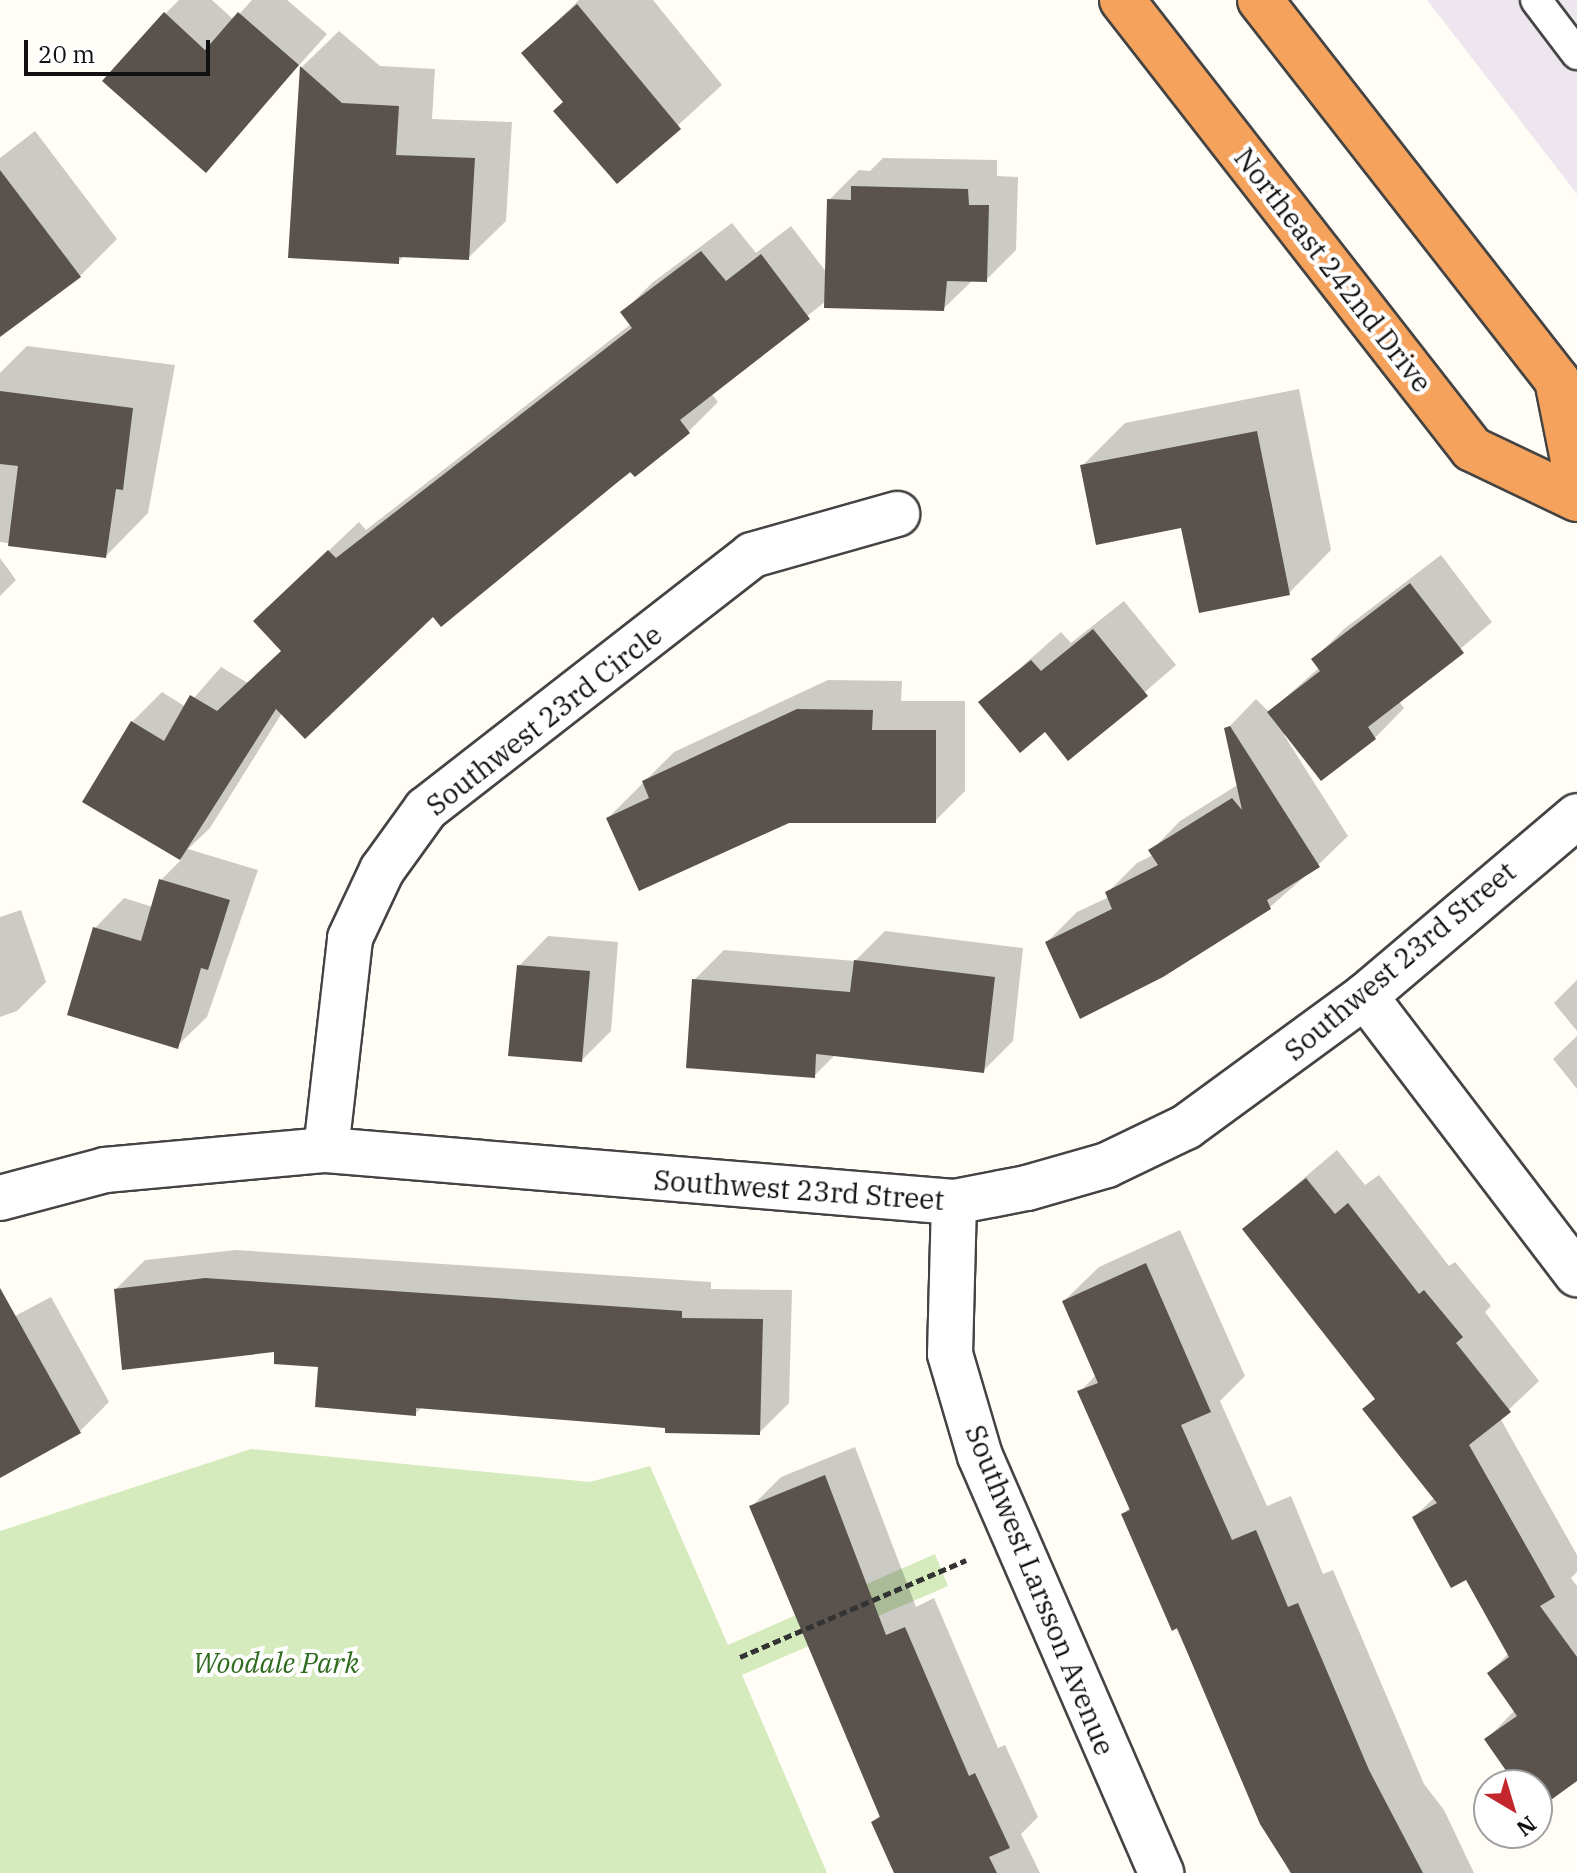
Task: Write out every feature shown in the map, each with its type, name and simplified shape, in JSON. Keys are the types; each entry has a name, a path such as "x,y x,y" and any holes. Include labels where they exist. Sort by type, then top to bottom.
{"highway":[{"name":"Northeast 242nd Drive","path":"1122,0 1472,449 1577,499"},
{"path":"1260,0 1557,380 1577,480"}],"street":[{"name":"Southwest 23rd Circle","path":"326,1150 350,938 382,870 426,809 752,555 897,514"},
{"name":"Southwest 23rd Street","path":"0,1198 105,1170 326,1150 954,1202 1107,1165 1186,1127 1365,996 1577,816"},
{"path":"1365,996 1577,1274"},
{"name":"Southwest Larsson Avenue","path":"954,1202 950,1354 980,1456 1161,1873"}],"lane":[{"path":"1536,0 1577,54"}],"path":[{"path":"740,1657 1016,1541"}],"shaded area":[{"path":"1427,0 1577,0 1577,194"}],"green space":[{"name":"Woodale Park","path":"251,1449 590,1482 650,1466 728,1645 935,1554 948,1586 742,1675 827,1873 0,1873 0,1531"}],"building":[{"path":"577,4 681,129 617,184 553,111 563,102 521,53"},
{"path":"164,12 205,50 238,12 299,65 206,173 102,81"},
{"path":"300,66 342,103 399,106 396,155 475,158 469,260 399,257 399,264 288,258"},
{"path":"0,170 81,277 0,337"},
{"path":"851,186 968,189 969,205 989,205 987,282 947,281 944,311 824,308 827,199 851,200"},
{"path":"701,251 726,281 761,254 810,319 680,420 690,433 635,477 630,472 441,627 433,617 305,739 276,709 180,860 82,802 131,721 164,741 190,695 217,711 281,651 253,621 328,550 336,558 632,328 620,312"},
{"path":"0,391 133,408 123,490 116,489 106,558 8,546 18,466 0,464"},
{"path":"1257,431 1290,595 1199,613 1181,528 1096,545 1080,465"},
{"path":"1410,583 1464,653 1368,727 1376,739 1321,781 1267,712 1320,671 1311,659"},
{"path":"1093,629 1148,696 1068,761 1045,732 1020,753 978,702 1031,660 1041,671"},
{"path":"797,709 873,710 872,730 936,730 936,823 789,823 639,891 606,818 649,798 642,781"},
{"path":"1230,726 1320,867 1267,900 1271,909 1163,977 1080,1019 1045,942 1112,909 1105,892 1158,865 1148,850 1232,798 1242,810 1224,728"},
{"path":"159,879 230,900 208,970 201,968 178,1049 67,1015 93,927 141,941"},
{"path":"854,960 995,977 984,1073 816,1054 815,1078 686,1068 692,979 850,992"},
{"path":"517,965 590,971 582,1062 508,1056"},
{"path":"1306,1178 1335,1214 1348,1203 1419,1294 1424,1290 1463,1337 1456,1343 1511,1412 1469,1445 1555,1597 1540,1606 1577,1657 1577,1781 1553,1798 1553,1769 1505,1769 1484,1739 1517,1716 1487,1673 1509,1657 1466,1580 1451,1588 1412,1517 1437,1503 1362,1409 1375,1399 1242,1229"},
{"path":"1146,1263 1211,1412 1181,1425 1232,1540 1256,1530 1288,1607 1298,1603 1369,1770 1423,1873 1291,1873 1260,1824 1177,1628 1172,1631 1121,1514 1130,1510 1077,1391 1098,1383 1062,1301"},
{"path":"205,1278 682,1311 682,1318 763,1319 760,1435 665,1433 665,1428 416,1408 416,1416 315,1407 318,1367 274,1364 274,1352 122,1370 114,1289"},
{"path":"0,1288 81,1433 0,1478"},
{"path":"825,1475 886,1635 905,1627 969,1776 975,1773 1010,1848 989,1857 997,1873 894,1873 871,1822 880,1817 749,1506"}]}
